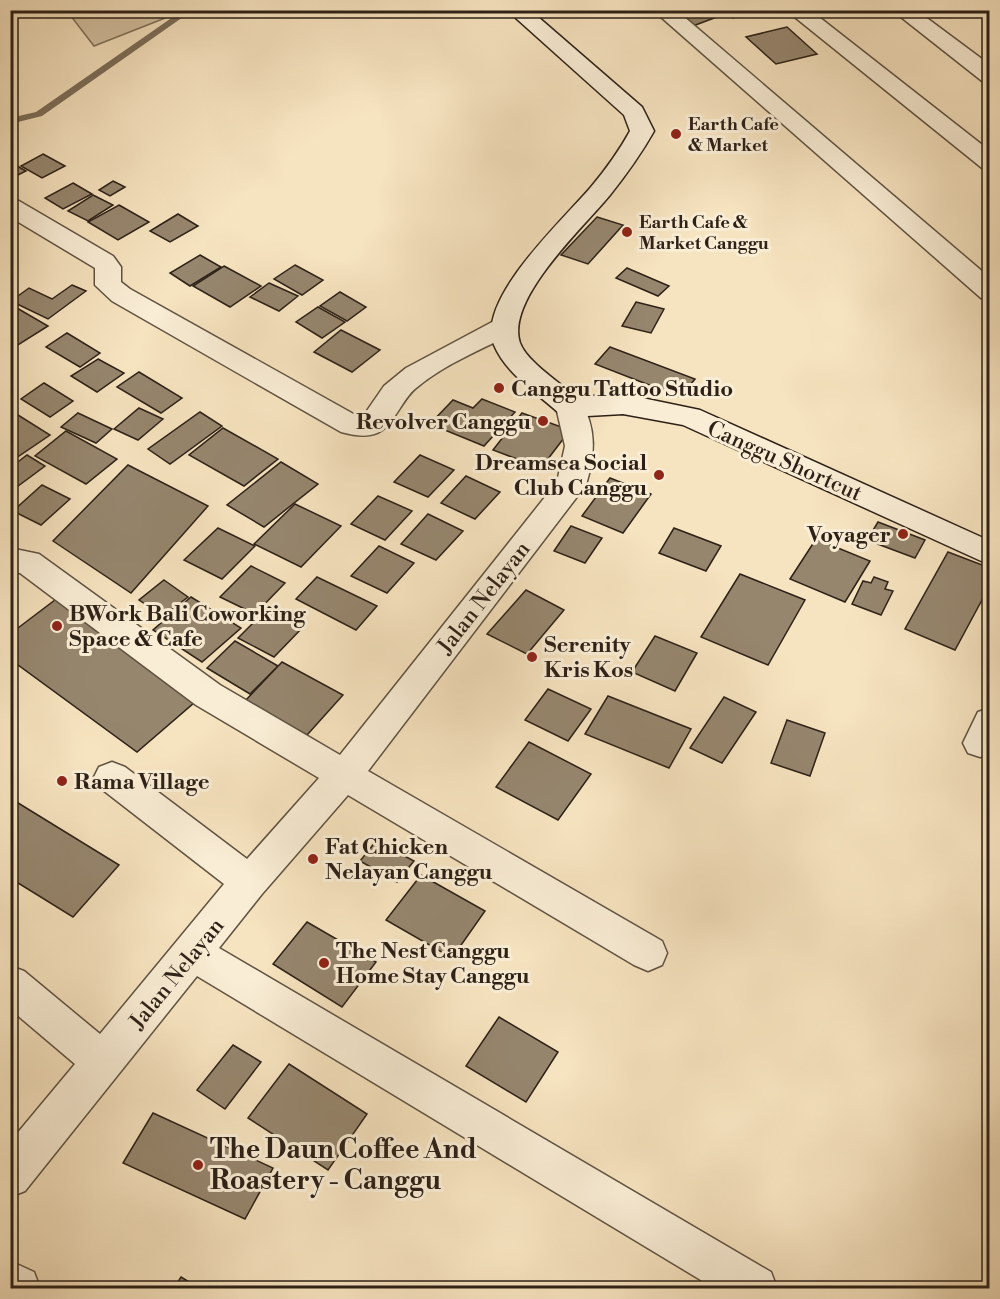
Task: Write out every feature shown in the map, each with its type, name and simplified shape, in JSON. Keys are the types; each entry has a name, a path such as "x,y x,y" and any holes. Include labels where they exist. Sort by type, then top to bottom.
{"street":[{"path":"10,206 104,262 108,267 108,285 121,295 351,425 369,426 381,417 394,392 420,372 504,327 513,300 537,263 597,195 633,148 642,131 634,112 517,10"},
{"path":"663,10 990,292"},
{"path":"796,10 990,164"},
{"path":"902,10 990,76"},
{"name":"Jalan Nelayan","path":"10,1176 249,882 344,775 571,485 580,459 581,435 570,407 518,360 507,345 504,327"},
{"name":"Canggu Shortcut","path":"570,407 623,404 690,417 990,554"},
{"path":"10,560 28,562 208,695 648,953"},
{"path":"112,777 249,882"},
{"path":"193,952 755,1288"},
{"path":"10,984 104,1062"},
{"path":"10,1283 18,1288"}],"shaded area":[{"path":"67,11 183,11 94,46"}],"building":[{"path":"676,10 707,10 717,17 690,27"},
{"path":"722,10 758,10 733,18"},
{"path":"787,27 817,54 776,64 746,37"},
{"path":"43,154 65,166 42,178 21,166"},
{"path":"10,162 26,171 10,179"},
{"path":"113,181 125,187 110,196 99,190"},
{"path":"73,183 92,194 63,209 45,198"},
{"path":"93,195 113,205 88,221 68,211"},
{"path":"119,205 149,222 118,240 88,222"},
{"path":"178,214 198,226 170,242 150,231"},
{"path":"597,217 623,225 588,264 561,255"},
{"path":"200,255 221,267 190,286 170,273"},
{"path":"295,265 323,280 302,295 274,279"},
{"path":"224,266 261,286 230,307 193,286"},
{"path":"627,268 669,286 658,296 616,278"},
{"path":"269,283 298,296 279,311 250,297"},
{"path":"72,285 86,291 48,319 11,301 29,288 52,299"},
{"path":"340,292 366,307 347,321 320,306"},
{"path":"636,302 664,309 651,333 622,326"},
{"path":"10,304 48,326 10,350"},
{"path":"318,307 345,322 322,338 296,322"},
{"path":"341,330 380,350 352,372 314,352"},
{"path":"67,333 100,353 80,367 46,347"},
{"path":"610,347 695,379 680,397 595,364"},
{"path":"98,359 124,373 97,392 71,376"},
{"path":"139,372 182,398 161,413 117,387"},
{"path":"44,383 73,401 50,417 21,399"},
{"path":"482,399 515,412 484,446 430,424 453,400 473,408"},
{"path":"139,408 163,419 138,440 114,429"},
{"path":"200,412 222,426 170,464 148,449"},
{"path":"78,413 112,429 96,443 61,427"},
{"path":"522,413 570,430 541,468 493,450"},
{"path":"18,415 50,435 10,462 10,420"},
{"path":"223,428 278,459 244,486 189,455"},
{"path":"66,431 117,459 86,484 35,456"},
{"path":"27,455 45,466 10,492 10,468"},
{"path":"420,455 454,470 428,497 394,482"},
{"path":"281,462 318,484 264,527 227,505"},
{"path":"128,465 208,506 131,593 53,541"},
{"path":"466,476 500,492 475,519 441,503"},
{"path":"610,478 651,494 623,533 582,516"},
{"path":"42,485 70,499 41,525 13,511"},
{"path":"378,496 412,511 385,540 351,524"},
{"path":"295,504 341,526 301,567 254,544"},
{"path":"428,514 463,531 436,560 401,544"},
{"path":"878,522 925,540 915,558 867,540"},
{"path":"571,526 602,538 585,563 554,551"},
{"path":"218,528 255,546 222,579 184,560"},
{"path":"674,528 721,546 706,571 659,553"},
{"path":"816,539 870,561 845,602 790,579"},
{"path":"379,546 414,563 387,593 351,576"},
{"path":"948,552 990,568 990,585 955,650 905,629"},
{"path":"251,566 285,583 255,614 220,597"},
{"path":"740,574 805,600 768,665 701,637"},
{"path":"317,577 377,606 356,630 296,599"},
{"path":"874,577 888,582 885,589 893,591 881,615 852,604 863,581 871,583"},
{"path":"164,580 188,597 163,616 139,600"},
{"path":"526,590 564,610 527,654 487,634"},
{"path":"59,597 202,696 137,752 10,659 10,634"},
{"path":"191,597 241,628 202,662 153,630"},
{"path":"269,607 305,625 274,657 238,638"},
{"path":"655,636 697,653 675,691 632,672"},
{"path":"235,641 278,666 250,694 207,668"},
{"path":"282,662 343,695 307,735 245,701"},
{"path":"548,689 591,709 568,741 525,720"},
{"path":"608,696 691,729 669,768 585,734"},
{"path":"724,697 756,712 722,763 690,748"},
{"path":"787,720 825,733 810,776 771,763"},
{"path":"529,742 591,774 558,820 496,787"},
{"path":"10,798 119,865 73,917 10,878"},
{"path":"376,841 414,861 397,882 360,861"},
{"path":"421,875 485,911 452,958 386,920"},
{"name":"The Nest Canggu Home Stay Canggu","path":"307,922 376,962 342,1007 273,964"},
{"path":"499,1017 558,1052 526,1102 466,1066"},
{"path":"233,1045 261,1062 225,1109 197,1090"},
{"path":"289,1064 367,1114 328,1170 248,1118"},
{"name":"The Daun Coffee And Roastery - Canggu","path":"153,1113 273,1168 245,1219 123,1163"},
{"path":"181,1277 199,1288 174,1288"}],"waterway":[{"path":"10,121 39,114 189,10"}],"place":[{"name":"Earth Cafe & Market","path":"676,134"},
{"name":"Earth Cafe & Market Canggu","path":"627,232"},
{"name":"Canggu Tattoo Studio","path":"499,388"},
{"name":"Revolver Canggu","path":"543,421"},
{"name":"Dreamsea Social Club Canggu","path":"659,475"},
{"name":"Voyager","path":"903,534"},
{"name":"BWork Bali Coworking Space & Cafe","path":"57,626"},
{"name":"Serenity Kris Kos","path":"532,657"},
{"name":"Rama Village","path":"62,781"},
{"name":"Fat Chicken Nelayan Canggu","path":"313,859"},
{"name":"The Nest Canggu Home Stay Canggu","path":"324,963"},
{"name":"The Daun Coffee And Roastery - Canggu","path":"198,1165"}]}
